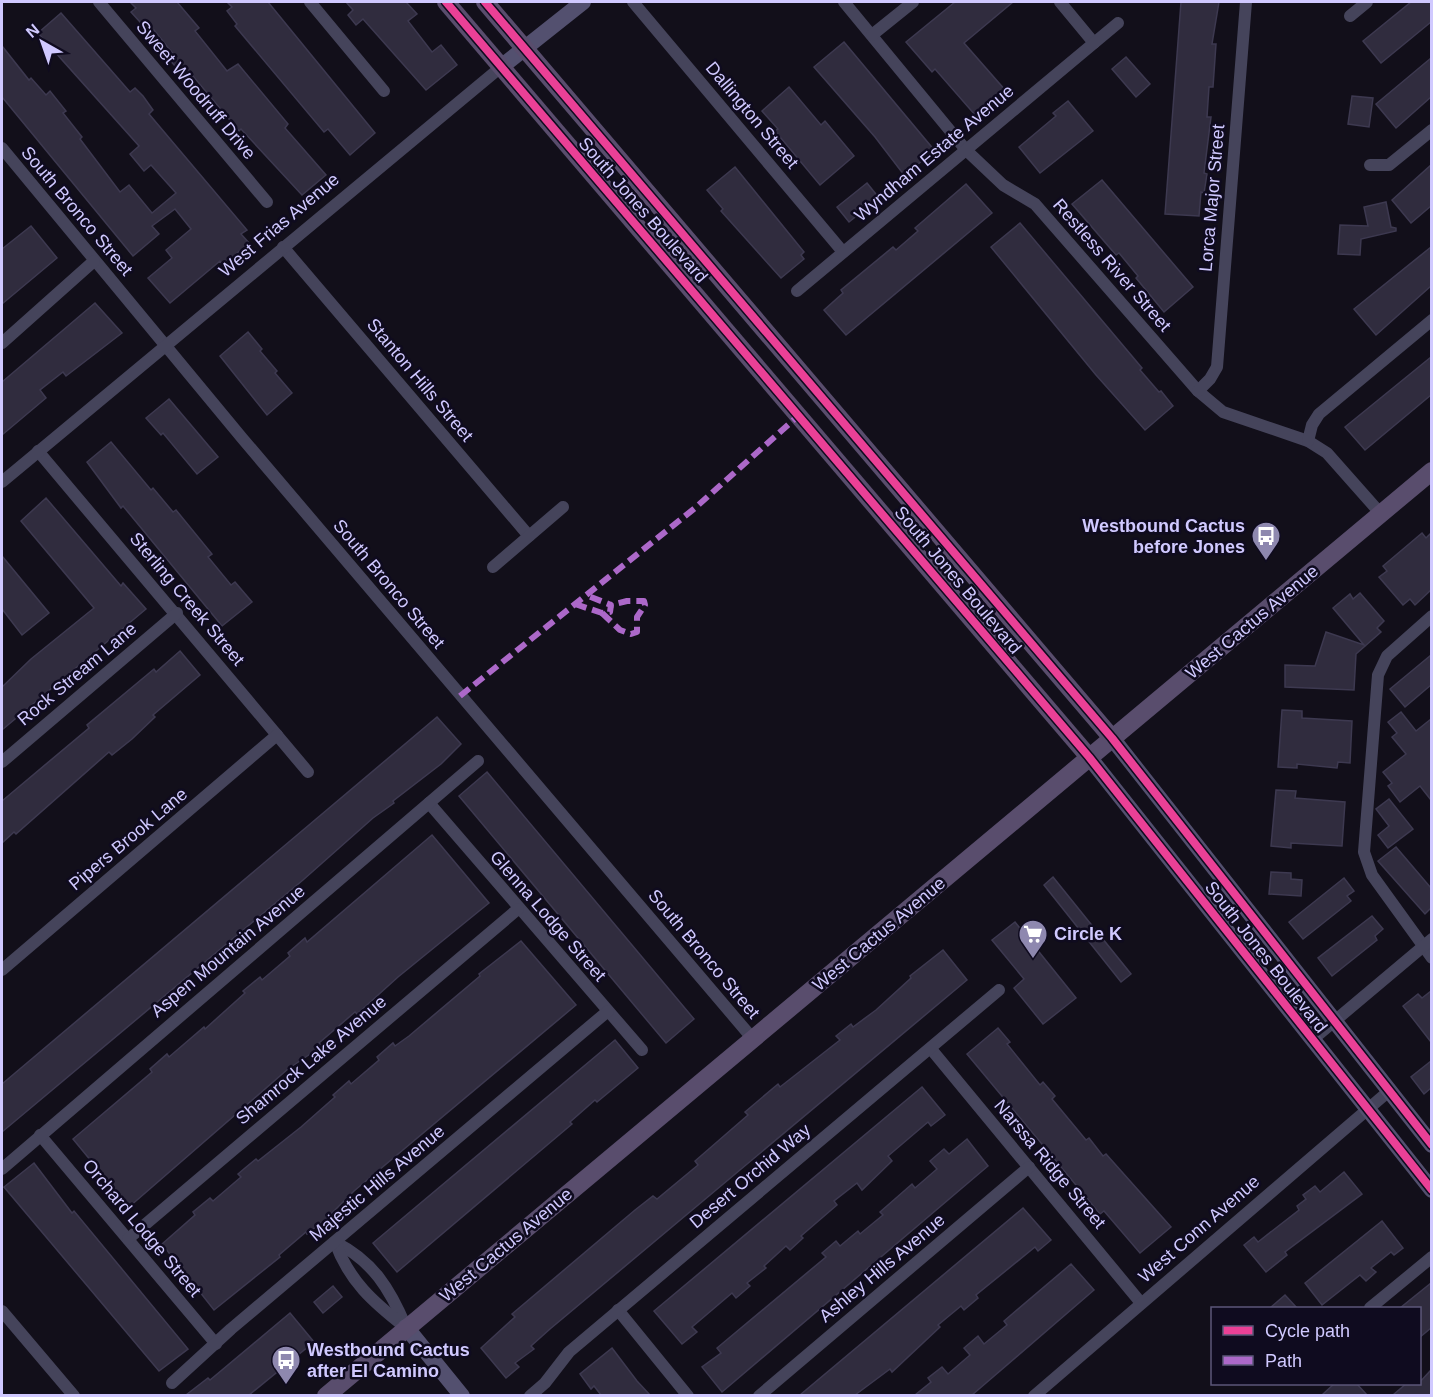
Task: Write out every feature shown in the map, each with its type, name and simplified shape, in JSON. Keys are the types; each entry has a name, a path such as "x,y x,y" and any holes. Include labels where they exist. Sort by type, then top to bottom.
{"main road":[{"name":"South Jones Boulevard","path":"447,2 1089,757 1431,1190"},
{"name":"South Jones Boulevard","path":"485,2 1112,738 1431,1145"},
{"name":"West Frias Avenue","path":"501,67 583,2"},
{"name":"West Cactus Avenue","path":"326,1395 1431,471"},
{"path":"406,1327 462,1395"}],"street":[{"name":"Sweet Woodruff Drive","path":"99,2 267,202"},
{"path":"310,2 384,91"},
{"name":"Dallington Street","path":"633,2 843,252"},
{"name":"Restless River Street","path":"844,2 966,150 1004,185 1035,204 1198,391 1223,412 1308,441 1327,453 1381,514"},
{"path":"872,35 913,2"},
{"path":"1060,2 1094,43"},
{"name":"Lorca Major Street","path":"1198,391 1210,379 1217,367 1246,2"},
{"path":"1350,15 1367,2"},
{"name":"Wyndham Estate Avenue","path":"797,291 1118,23"},
{"name":"West Frias Avenue","path":"2,482 501,67"},
{"path":"1370,165 1389,165 1431,130"},
{"name":"South Bronco Street","path":"2,148 94,261 753,1039"},
{"name":"Stanton Hills Street","path":"283,247 529,536"},
{"path":"2,343 94,261"},
{"path":"1308,441 1312,425 1319,414 1431,320"},
{"name":"Sterling Creek Street","path":"38,451 177,613 308,772"},
{"path":"493,567 563,507"},
{"name":"Rock Stream Lane","path":"2,762 177,613"},
{"path":"1312,1040 1429,949 1367,867 1364,852 1378,675 1394,648 1431,616"},
{"name":"Pipers Brook Lane","path":"2,970 278,735"},
{"name":"Aspen Mountain Avenue","path":"2,1169 478,761"},
{"name":"Glenna Lodge Street","path":"429,803 518,909 642,1050"},
{"name":"Shamrock Lake Avenue","path":"128,1239 518,909"},
{"name":"Desert Orchid Way","path":"530,1395 545,1383 568,1352 999,990"},
{"name":"Majestic Hills Avenue","path":"172,1383 608,1011"},
{"name":"Narssa Ridge Street","path":"931,1048 1141,1303"},
{"name":"West Conn Avenue","path":"1041,1393 1141,1303 1389,1091"},
{"name":"Orchard Lodge Street","path":"40,1135 216,1344"},
{"name":"Ashley Hills Avenue","path":"759,1395 1029,1167"},
{"path":"335,1242 344,1266 375,1305 406,1327"},
{"path":"335,1242 358,1254 391,1292 406,1327"},
{"path":"1371,1307 1431,1257"},
{"path":"618,1310 688,1395"},
{"path":"2,1311 74,1395"}],"building":[{"path":"130,2 177,2 199,28 195,31 227,71 238,64 288,124 285,128 326,175 302,195 241,129 239,131 193,76 188,81 169,59 174,55 154,30 150,33 131,12 136,8"},
{"path":"227,2 268,2 375,133 350,155 328,129 324,132 235,26 237,24 227,11 232,7"},
{"path":"346,2 406,2 417,14 408,21 432,52 441,45 457,65 426,90 363,19 356,25 348,15 353,10"},
{"path":"955,2 1013,2 964,43 1006,91 976,116 935,69 932,72 906,42"},
{"path":"1181,2 1219,2 1212,44 1216,44 1213,87 1209,87 1207,117 1211,117 1204,173 1207,174 1204,193 1201,192 1199,216 1165,214"},
{"path":"1411,2 1431,2 1431,22 1381,63 1363,41"},
{"path":"61,13 130,92 135,88 143,96 153,110 149,114 247,230 241,234 249,243 223,265 220,261 170,303 148,278 172,258 166,250 191,229 175,209 152,226 159,234 133,256 2,97 2,46 29,80 31,78 46,95 50,91 66,111 63,113 82,137 80,139 120,192 129,185 152,213 176,193 151,165 144,171 130,154 139,146 38,33"},
{"path":"844,42 935,151 904,175 875,137 814,67"},
{"path":"1126,57 1150,84 1136,97 1112,69"},
{"path":"1431,58 1431,97 1396,128 1376,104"},
{"path":"789,87 821,125 825,121 854,156 820,185 775,131 778,129 762,111"},
{"path":"1352,96 1373,98 1369,127 1348,124"},
{"path":"1068,101 1093,131 1040,173 1019,147 1056,116 1053,113"},
{"path":"1431,165 1431,206 1411,223 1392,200"},
{"path":"735,167 804,252 801,255 804,259 781,278 721,211 723,209 707,190"},
{"path":"1102,180 1193,287 1164,312 1119,253 1116,255 1072,204"},
{"path":"867,183 879,198 849,222 837,207"},
{"path":"966,184 992,213 846,335 824,310 843,293 841,290 893,247 896,250 918,231 915,228"},
{"path":"1386,202 1391,227 1396,228 1396,231 1361,239 1360,255 1338,254 1340,225 1368,226 1364,207"},
{"path":"1020,223 1142,368 1140,370 1173,406 1145,430 1096,375 991,247"},
{"path":"31,226 57,258 2,304 2,249"},
{"path":"1431,247 1431,286 1376,335 1354,309"},
{"path":"95,303 122,333 66,376 63,372 40,390 46,398 2,435 2,382"},
{"path":"248,332 277,371 275,373 292,393 267,415 220,356"},
{"path":"1431,357 1431,395 1365,450 1345,427"},
{"path":"169,399 218,457 197,474 163,433 161,435 146,418"},
{"path":"111,442 151,490 153,488 173,512 176,510 212,554 208,557 231,585 235,582 252,602 222,626 123,506 121,508 87,462"},
{"path":"46,498 121,586 123,583 146,609 2,730 2,687 31,659 94,608 21,521"},
{"path":"1422,533 1426,538 1431,533 1431,590 1415,605 1410,599 1403,605 1379,577 1387,571 1383,566"},
{"path":"2,556 49,613 22,635 2,609"},
{"path":"1360,593 1384,621 1377,628 1381,632 1356,654 1354,690 1285,687 1285,665 1315,666 1326,632 1364,645 1333,608 1350,594 1353,599"},
{"path":"180,651 200,675 153,715 155,717 132,739 112,755 109,752 16,834 14,832 2,843 2,801 89,728 87,725 154,669 156,672"},
{"path":"1431,655 1431,685 1405,707 1390,689"},
{"path":"1282,710 1302,711 1302,718 1352,721 1350,763 1338,762 1337,768 1297,764 1297,768 1278,767"},
{"path":"1401,712 1416,731 1431,719 1431,800 1420,786 1400,802 1388,786 1392,783 1383,772 1406,754 1392,737 1397,733 1388,722"},
{"path":"437,717 461,744 441,764 393,801 394,803 373,818 303,880 2,1132 2,1084"},
{"path":"487,772 694,1019 666,1043 459,796"},
{"path":"1276,790 1296,791 1295,798 1345,802 1342,846 1291,843 1291,848 1271,846"},
{"path":"1389,799 1413,829 1388,848 1378,835 1389,826 1376,809"},
{"path":"432,835 489,903 398,977 357,1014 355,1012 319,1043 322,1046 288,1069 129,1207 73,1139 152,1072 150,1069 167,1054 169,1057 204,1027 205,1029 245,993 243,991 260,977 262,980 290,956 288,953 305,938 307,942"},
{"path":"1396,847 1431,888 1431,908 1425,914 1378,861"},
{"path":"1271,872 1291,873 1291,879 1302,880 1301,896 1269,894"},
{"name":"Circle K","path":"1053,877 1131,974 1121,982 1044,885"},
{"path":"1344,878 1354,891 1347,896 1351,901 1303,939 1289,922"},
{"path":"1372,916 1383,929 1375,936 1377,940 1332,976 1318,958"},
{"path":"1015,922 1076,998 1043,1024 1014,988 1024,979 992,940"},
{"path":"521,941 576,1005 354,1191 327,1218 307,1234 306,1232 279,1255 280,1257 214,1310 162,1244 195,1215 193,1212 210,1198 213,1201 241,1177 238,1174 245,1168 256,1159 258,1161 301,1127 335,1097 333,1095 349,1081 351,1084 379,1060 377,1057 393,1043 395,1046 409,1036 480,976 479,974"},
{"path":"943,950 967,980 550,1329 531,1346 534,1349 515,1363 519,1367 506,1378 481,1348 515,1317 512,1314 635,1210 653,1196 657,1199 698,1165 695,1161 748,1115 745,1112 778,1084 780,1087 840,1040 836,1036 851,1024 853,1027 876,1010 911,978 910,976"},
{"path":"1431,991 1431,1042 1403,1006 1418,994 1422,998"},
{"path":"998,1028 1010,1042 1007,1044 1040,1085 1043,1082 1055,1096 1052,1099 1086,1140 1089,1138 1103,1156 1106,1154 1171,1227 1140,1253 1104,1211 1100,1214 967,1054"},
{"path":"615,1040 638,1068 597,1102 595,1100 570,1122 572,1124 397,1272 373,1243"},
{"path":"1431,1061 1431,1088 1424,1094 1411,1077"},
{"path":"922,1087 945,1115 931,1126 928,1122 888,1156 892,1161 862,1190 857,1183 834,1201 837,1205 801,1236 803,1238 790,1250 786,1246 764,1266 766,1268 747,1283 750,1286 736,1298 732,1293 692,1327 697,1332 682,1344 654,1311"},
{"path":"967,1139 988,1166 722,1392 702,1367 721,1353 717,1348 826,1257 822,1253 836,1241 840,1246 858,1231 860,1234 883,1215 880,1212 912,1184 915,1188 937,1169 930,1161 944,1149 949,1154"},
{"path":"34,1163 72,1213 74,1211 188,1349 159,1371 4,1187"},
{"path":"1344,1172 1362,1194 1285,1252 1287,1255 1266,1272 1244,1245 1254,1237 1258,1242 1299,1210 1297,1206 1306,1199 1303,1195 1315,1186 1320,1192"},
{"path":"1023,1208 1051,1240 1038,1251 1035,1247 976,1295 978,1298 964,1310 961,1306 938,1325 940,1327 892,1372 890,1369 855,1395 800,1395"},
{"path":"1382,1221 1403,1248 1394,1255 1391,1252 1371,1268 1376,1272 1366,1281 1360,1275 1322,1305 1305,1283"},
{"path":"1071,1264 1094,1290 972,1395 915,1395 931,1382 928,1378 942,1367 948,1374 970,1355 964,1348 978,1336 984,1344 1007,1325 1004,1321"},
{"path":"1431,1283 1431,1328 1421,1336 1421,1307 1401,1307"},
{"path":"333,1286 342,1297 323,1313 314,1302"},
{"path":"1285,1295 1296,1307 1271,1307"},
{"path":"290,1313 314,1342 249,1395 186,1395 208,1378 210,1380"},
{"path":"612,1348 650,1395 601,1395 594,1386 591,1389 580,1374"},
{"path":"1431,1370 1431,1395 1393,1395 1405,1385 1421,1385 1421,1381"},
{"path":"1333,1385 1358,1385 1367,1395 1322,1395"}],"marked path":[{"path":"460,696 695,508 799,415"},
{"path":"575,604 602,613 610,612 611,605 586,595"},
{"path":"602,613 620,630 631,634 637,632 637,617 645,605 644,601 627,601 611,605"}],"cycle path":[{"path":"446,2 1089,757 1432,1190"},
{"path":"485,2 1112,738 1432,1145"}],"place":[{"name":"Westbound Cactus before Jones","path":"1266,562"},
{"name":"Circle K","path":"1033,960"},
{"name":"Westbound Cactus after El Camino","path":"286,1386"}]}
